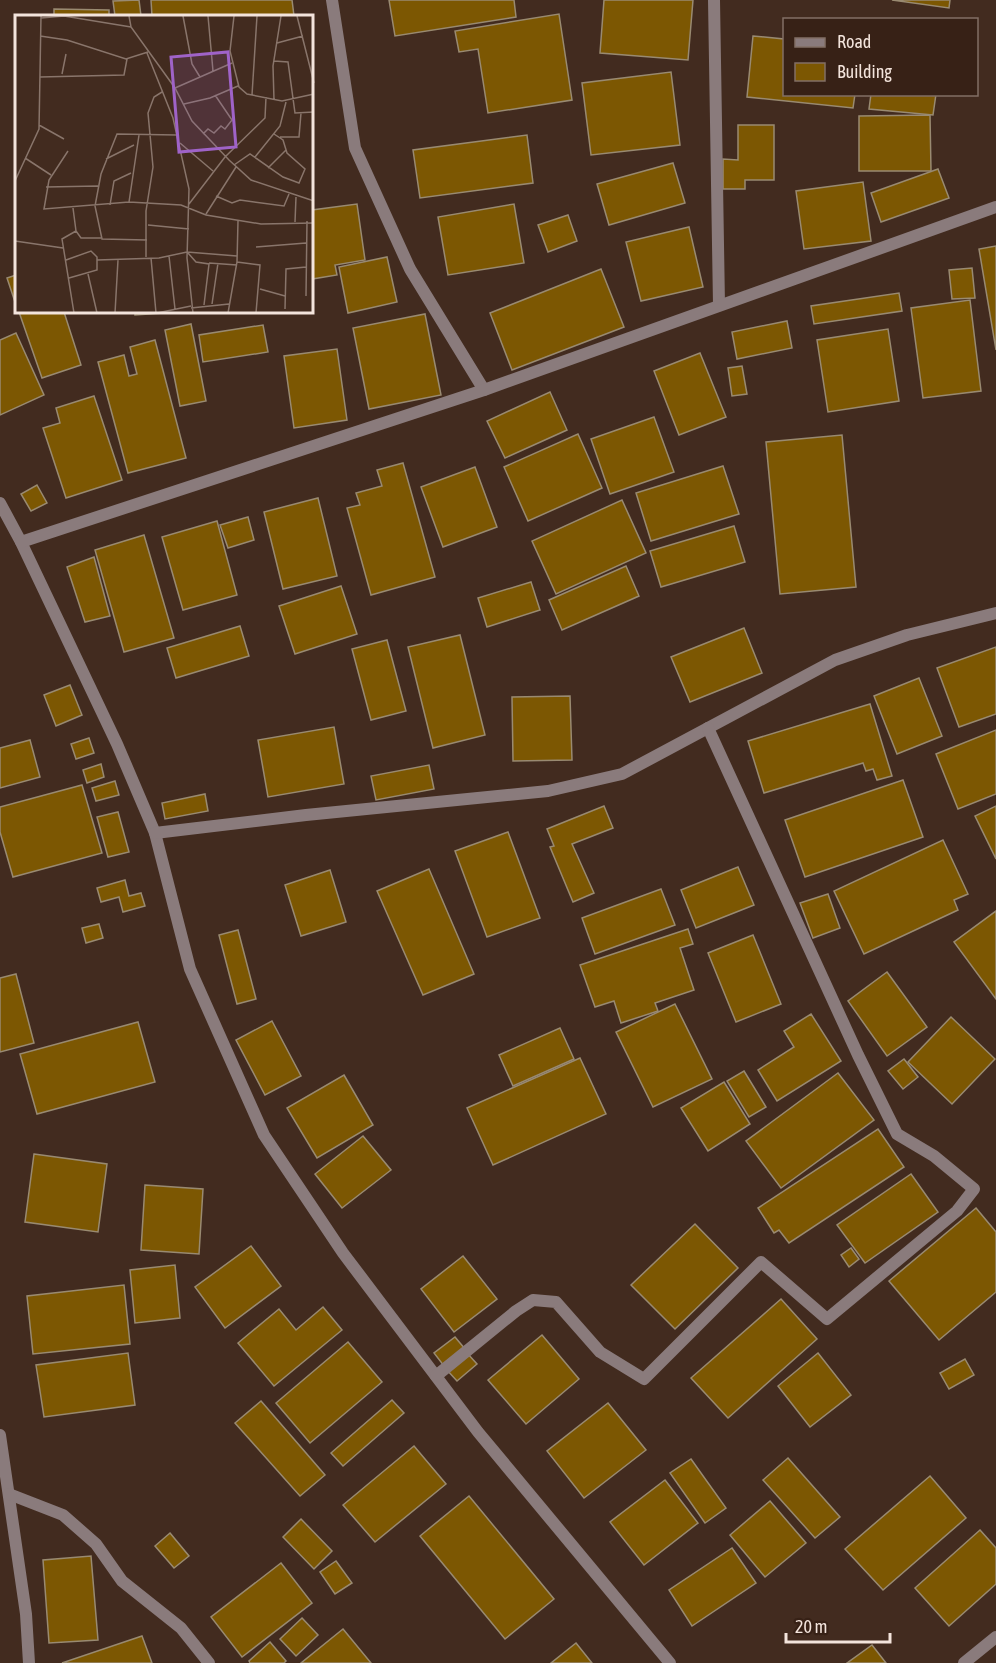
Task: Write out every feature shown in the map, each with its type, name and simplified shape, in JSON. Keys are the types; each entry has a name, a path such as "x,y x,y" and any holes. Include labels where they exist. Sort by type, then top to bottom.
{"street":[{"path":"332,0 355,148 410,269 484,390"},
{"path":"714,0 720,305"},
{"path":"21,542 484,390 996,207"},
{"path":"0,503 21,542 117,744 155,833 190,969 264,1135 344,1253 478,1432 670,1663"},
{"path":"155,833 306,814 548,791 622,774 836,660 907,635 996,614"},
{"path":"436,1376 516,1311 533,1300 555,1302 600,1352 644,1379 761,1262 827,1319 957,1211 974,1189 934,1156 897,1134 858,1055 708,728"},
{"path":"0,1435 26,1614 29,1663"},
{"path":"9,1494 63,1515 96,1544 122,1581 182,1628 209,1663"},
{"path":"964,1663 996,1637"}],"building":[{"path":"139,0 141,15 115,15 113,1"},
{"path":"151,0 292,0 294,15 152,15"},
{"path":"389,0 514,0 516,17 395,36"},
{"path":"604,0 693,0 688,60 600,53"},
{"path":"892,0 950,0 949,8"},
{"path":"54,9 109,10 109,15 54,15"},
{"path":"559,14 572,100 488,113 478,49 459,52 455,31"},
{"path":"753,36 783,39 783,96 855,96 853,108 747,97"},
{"path":"671,72 680,145 591,155 582,83"},
{"path":"871,96 936,96 933,115 869,109"},
{"path":"930,115 931,171 859,171 859,116"},
{"path":"738,125 774,125 774,180 745,180 745,189 723,189 723,159 738,160"},
{"path":"527,135 533,183 420,198 413,150"},
{"path":"673,163 685,203 609,225 597,184"},
{"path":"938,169 949,198 881,222 871,193"},
{"path":"863,182 871,241 804,249 796,191"},
{"path":"357,204 365,260 335,265 337,275 314,279 314,210"},
{"path":"514,204 524,263 448,275 438,217"},
{"path":"568,215 577,241 548,252 538,225"},
{"path":"689,227 703,287 641,301 626,242"},
{"path":"996,246 996,350 979,249"},
{"path":"387,257 397,302 348,313 339,267"},
{"path":"972,268 975,298 952,299 949,270"},
{"path":"601,269 624,327 512,370 490,313"},
{"path":"15,275 15,302 7,278"},
{"path":"899,293 902,311 814,324 811,306"},
{"path":"970,300 981,391 923,398 911,308"},
{"path":"20,314 65,314 81,365 42,378"},
{"path":"425,314 441,395 369,409 353,328"},
{"path":"787,321 792,348 737,359 732,332"},
{"path":"191,324 206,401 180,406 165,330"},
{"path":"263,325 268,352 203,362 199,335"},
{"path":"888,329 899,401 828,412 817,340"},
{"path":"16,333 44,395 0,415 0,340"},
{"path":"155,340 186,458 128,473 98,362 124,355 129,376 137,374 130,347"},
{"path":"337,349 347,420 294,428 284,356"},
{"path":"700,353 726,417 679,435 654,371"},
{"path":"742,366 747,394 732,396 728,368"},
{"path":"550,392 567,430 505,458 487,421"},
{"path":"94,396 122,480 66,498 43,428 60,423 56,408"},
{"path":"654,417 674,472 610,494 591,439"},
{"path":"578,434 602,488 528,521 504,467"},
{"path":"842,435 856,587 780,594 766,442"},
{"path":"403,463 435,577 371,595 347,508 360,505 356,493 382,486 377,470"},
{"path":"723,466 739,514 651,541 636,493"},
{"path":"475,467 497,527 443,547 421,487"},
{"path":"37,485 47,503 31,511 21,494"},
{"path":"318,498 337,576 283,589 264,512"},
{"path":"622,500 646,553 556,594 532,541"},
{"path":"248,517 254,540 228,548 220,525"},
{"path":"217,521 237,595 183,610 162,537"},
{"path":"734,526 745,562 661,587 650,551"},
{"path":"144,535 174,638 124,652 95,550"},
{"path":"94,557 110,616 85,622 67,567"},
{"path":"626,566 639,596 562,630 549,600"},
{"path":"531,582 540,610 487,627 478,598"},
{"path":"341,586 357,634 295,654 279,606"},
{"path":"240,626 249,656 176,678 167,648"},
{"path":"744,628 762,673 690,702 671,657"},
{"path":"460,635 485,735 433,748 408,647"},
{"path":"387,640 406,711 371,720 352,649"},
{"path":"996,647 996,714 959,727 937,668"},
{"path":"919,678 942,736 897,754 874,696"},
{"path":"70,685 82,715 56,726 44,695"},
{"path":"570,696 572,760 513,761 512,697"},
{"path":"870,704 892,776 877,780 873,769 866,771 863,763 764,793 748,741"},
{"path":"334,727 344,784 268,797 258,740"},
{"path":"996,730 996,794 958,809 936,754"},
{"path":"89,738 94,753 76,759 71,744"},
{"path":"30,740 40,777 0,788 0,748"},
{"path":"101,764 104,777 87,783 83,770"},
{"path":"429,765 434,789 376,800 371,776"},
{"path":"903,780 923,837 805,877 785,820"},
{"path":"115,781 119,795 96,801 92,788"},
{"path":"82,785 102,853 13,877 0,832 0,807"},
{"path":"205,794 208,811 165,819 162,803"},
{"path":"604,806 613,828 572,844 594,893 573,902 550,847 554,846 547,829"},
{"path":"996,806 996,859 975,816"},
{"path":"118,812 129,852 108,857 97,817"},
{"path":"508,832 540,918 487,937 455,851"},
{"path":"943,840 968,894 954,900 958,910 864,954 834,891"},
{"path":"738,867 754,905 696,928 681,890"},
{"path":"429,869 474,974 423,995 377,891"},
{"path":"330,870 346,922 301,936 285,885"},
{"path":"125,880 129,896 141,893 145,906 123,912 119,897 101,902 97,888"},
{"path":"661,889 675,925 595,954 582,918"},
{"path":"828,894 840,928 813,938 800,903"},
{"path":"996,911 996,999 954,942"},
{"path":"99,924 103,938 86,943 82,928"},
{"path":"688,929 693,944 680,948 694,990 655,1003 658,1011 621,1023 614,1001 595,1007 580,965"},
{"path":"238,930 256,999 237,1004 219,935"},
{"path":"753,935 781,1004 736,1022 708,953"},
{"path":"887,972 927,1027 887,1056 848,1001"},
{"path":"16,974 34,1043 0,1052 0,978"},
{"path":"675,1004 712,1079 653,1107 616,1032"},
{"path":"811,1014 841,1061 777,1101 758,1070 794,1047 784,1031"},
{"path":"951,1017 995,1059 952,1104 908,1062"},
{"path":"272,1021 301,1076 265,1095 236,1040"},
{"path":"138,1022 155,1082 37,1114 20,1054"},
{"path":"560,1028 574,1059 513,1086 499,1055"},
{"path":"580,1058 606,1114 493,1165 467,1108"},
{"path":"904,1059 918,1077 903,1089 888,1071"},
{"path":"744,1071 766,1107 749,1117 727,1081"},
{"path":"838,1073 874,1120 781,1188 746,1141"},
{"path":"344,1075 373,1125 317,1158 287,1108"},
{"path":"724,1082 750,1124 708,1151 681,1108"},
{"path":"878,1129 904,1167 789,1243 779,1230 774,1233 758,1208"},
{"path":"363,1136 391,1170 342,1208 315,1174"},
{"path":"34,1154 107,1164 98,1232 25,1222"},
{"path":"911,1174 938,1212 865,1263 837,1225"},
{"path":"145,1185 203,1189 199,1254 141,1250"},
{"path":"976,1208 996,1232 996,1292 939,1340 889,1281"},
{"path":"695,1224 738,1268 675,1329 631,1285"},
{"path":"251,1246 281,1286 225,1328 195,1287"},
{"path":"851,1248 859,1259 849,1267 841,1255"},
{"path":"463,1256 497,1299 454,1332 421,1289"},
{"path":"175,1265 180,1318 135,1323 130,1270"},
{"path":"124,1285 130,1344 33,1354 27,1296"},
{"path":"781,1299 817,1339 728,1418 691,1378"},
{"path":"323,1307 342,1330 274,1386 238,1343 279,1309 296,1330"},
{"path":"542,1335 579,1379 526,1424 488,1380"},
{"path":"455,1337 465,1349 444,1366 434,1353"},
{"path":"348,1342 382,1382 310,1443 276,1403"},
{"path":"128,1353 135,1405 44,1417 36,1365"},
{"path":"467,1353 477,1364 457,1381 447,1370"},
{"path":"818,1353 851,1395 810,1427 778,1386"},
{"path":"965,1359 974,1375 949,1389 940,1373"},
{"path":"392,1400 404,1413 343,1466 331,1453"},
{"path":"261,1401 325,1475 300,1496 235,1423"},
{"path":"608,1403 646,1450 584,1498 547,1451"},
{"path":"414,1446 446,1484 375,1542 343,1505"},
{"path":"788,1458 840,1517 815,1538 763,1480"},
{"path":"691,1459 726,1508 705,1523 670,1473"},
{"path":"930,1476 966,1518 883,1590 845,1549"},
{"path":"665,1480 698,1523 644,1565 610,1522"},
{"path":"469,1496 554,1599 505,1639 420,1536"},
{"path":"770,1501 806,1543 765,1577 730,1535"},
{"path":"301,1519 332,1551 314,1569 283,1537"},
{"path":"980,1530 996,1548 996,1584 949,1626 915,1588"},
{"path":"170,1533 189,1556 174,1568 155,1546"},
{"path":"732,1548 756,1583 692,1626 669,1590"},
{"path":"91,1556 98,1640 49,1643 43,1560"},
{"path":"336,1561 352,1583 335,1594 320,1572"},
{"path":"281,1563 312,1603 242,1657 211,1617"},
{"path":"302,1618 318,1635 296,1656 280,1639"},
{"path":"343,1629 371,1663 301,1663"},
{"path":"142,1636 152,1663 62,1663"},
{"path":"270,1642 286,1661 284,1663 250,1663 249,1661"},
{"path":"576,1643 592,1663 551,1663"},
{"path":"872,1645 886,1663 847,1663"}]}
